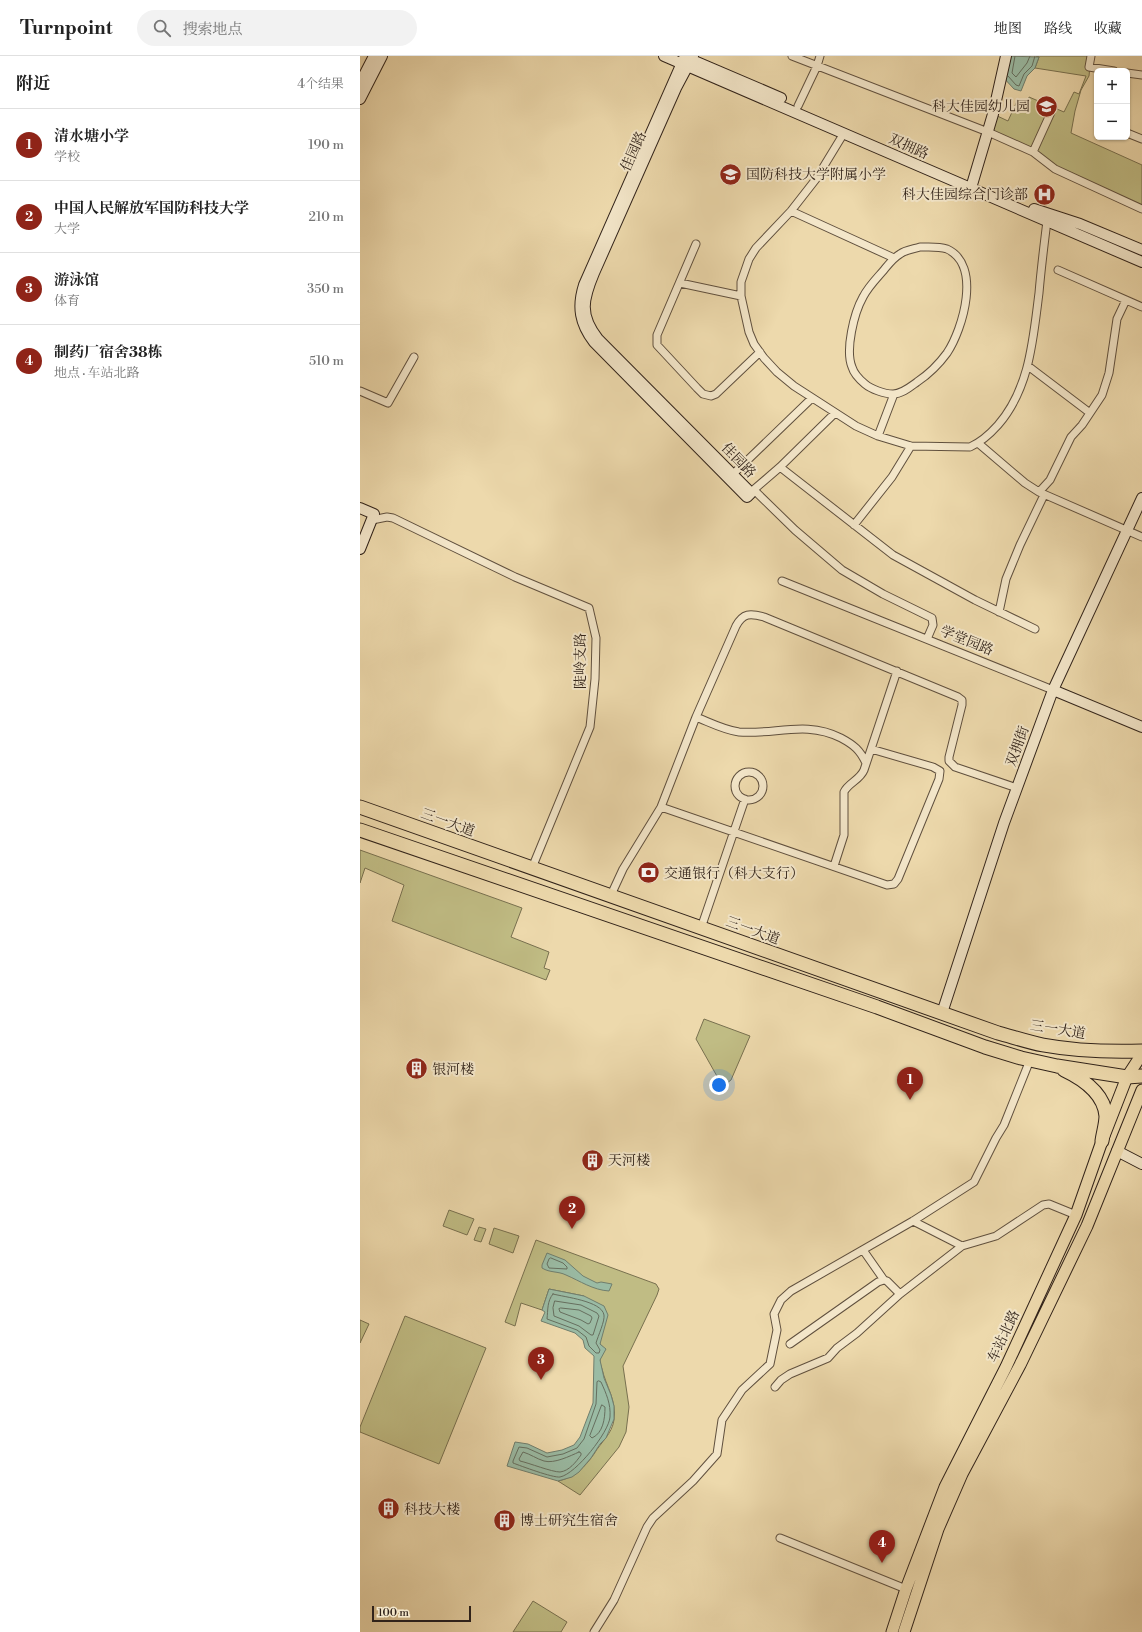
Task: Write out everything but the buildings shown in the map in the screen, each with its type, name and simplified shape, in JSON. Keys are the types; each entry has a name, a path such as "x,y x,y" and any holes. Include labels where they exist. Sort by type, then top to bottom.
{"highway":[{"name":"三一大道","path":"360,807 998,1033 1042,1045 1078,1050 1113,1052 1142,1051"},
{"path":"360,830 877,1007 985,1047 1057,1066 1127,1077 1142,1076"},
{"path":"1057,1066 1071,1073 1096,1092 1103,1105 1106,1117 1102,1141"}],"main road":[{"name":"车站北路","path":"892,1632 906,1589 945,1487 1006,1367 1076,1215 1102,1141 1127,1077 1142,1054"},
{"name":"车站北路","path":"904,1632 938,1528 962,1474 1020,1365 1083,1233 1142,1090"}],"street":[{"path":"360,83 374,56"},
{"path":"360,99 382,56"},
{"name":"双拥路","path":"664,56 687,59 798,106 972,185 1047,221 1142,262"},
{"path":"792,56 988,132 1033,152 1055,169 1142,209"},
{"path":"798,106 817,66 820,56"},
{"path":"972,185 988,132 1006,56"},
{"path":"1091,56 1089,67 1095,68"},
{"name":"双拥路","path":"687,59 844,133 972,185 1036,210 1080,224 1142,250"},
{"name":"佳园路","path":"687,59 584,286 579,306 582,324 594,342 731,476 747,497 752,491"},
{"path":"1130,73 1142,75"},
{"path":"1033,152 1053,108"},
{"path":"844,133 816,179 791,211 756,248 749,259 741,282 741,296 749,332 760,352 777,372 835,413 856,426 878,436 911,446 957,447 970,446 978,443 994,430 1012,407 1022,386 1028,366 1047,221"},
{"path":"1130,134 1142,139"},
{"path":"791,211 894,258"},
{"path":"696,244 657,335 656,342 661,350 703,394 711,396 716,394 760,352"},
{"path":"920,247 947,249 958,257 964,267 967,280 966,295 960,326 955,340 947,354 923,378 909,388 894,394 885,393 869,387 858,378 852,367 850,357 852,328 858,307 869,287 894,258 901,253 920,247"},
{"path":"1058,270 1142,307"},
{"path":"680,283 741,296"},
{"path":"999,612 1006,579 1042,493 1072,437 1090,413 1107,385 1117,319 1126,300"},
{"path":"360,391 388,402 414,357"},
{"path":"1028,366 1090,413"},
{"path":"878,436 894,394"},
{"path":"731,476 812,398"},
{"path":"835,413 752,491 842,570 883,594 932,618 933,625 927,639"},
{"path":"978,443 1025,483 1042,493 1142,537"},
{"path":"854,525 892,477 911,446"},
{"path":"780,466 894,555 999,612 1035,629"},
{"name":"双拥街","path":"942,1013 1017,788 1053,690 1142,498"},
{"path":"360,508 369,516"},
{"path":"360,540 369,516"},
{"path":"360,549 369,516"},
{"name":"陡岭支路","path":"369,516 393,518 515,577 589,608 596,638 595,679 590,727 532,868"},
{"name":"学堂园路","path":"782,581 1142,726"},
{"path":"611,895 623,869 661,807 696,717 736,626 740,618 744,616 756,615 764,617 953,694 962,700 949,757 951,764"},
{"path":"834,866 844,835 844,792 846,788 863,774 897,671"},
{"path":"696,717 729,730 741,732 803,728 822,730 855,746 866,763"},
{"path":"870,749 940,771"},
{"path":"940,771 951,764"},
{"path":"951,764 1017,788"},
{"path":"661,807 887,884 894,884 898,879 939,779 940,771"},
{"path":"701,928 745,799"},
{"path":"594,1632 614,1600 647,1527 653,1518 693,1481 717,1454 722,1420 742,1390 770,1364 777,1330 774,1314 781,1300 791,1291 913,1221 974,1182 1004,1125 1030,1060"},
{"path":"1117,1151 1142,1164"},
{"path":"775,1387 781,1380 790,1374 828,1358 837,1348 857,1333 900,1294 962,1246 996,1236 1043,1205 1049,1204 1076,1215"},
{"path":"913,1221 962,1246"},
{"path":"863,1250 884,1280 889,1282 900,1294"},
{"path":"790,1344 878,1282 884,1280"},
{"path":"780,1538 906,1589"}],"shaded area":[{"path":"1036,56 1091,56 1089,76 1081,90 1071,133 1142,165 1142,208 1055,169 1033,152 988,132 993,114 1008,121 1017,101 1025,104 1029,97 1064,112 1074,92 1079,94 1086,76 1035,68 1039,57"},
{"path":"360,850 522,908 511,937 549,952 544,968 550,970 546,980 392,921 404,885 365,868 360,883"},
{"path":"704,1019 750,1036 731,1080 727,1083 718,1078 696,1039"},
{"path":"449,1210 474,1219 467,1235 443,1226"},
{"path":"479,1227 486,1229 481,1242 474,1240"},
{"path":"494,1228 519,1236 513,1253 489,1244"},
{"path":"536,1240 656,1284 659,1289 623,1366 629,1407 626,1432 619,1447 580,1495 558,1481 574,1475 591,1459 613,1425 615,1413 614,1406 600,1361 605,1349 600,1344 584,1296 549,1289 542,1310 521,1303 515,1326 505,1322"},
{"path":"405,1316 486,1348 439,1464 360,1432 360,1427"},
{"path":"360,1320 369,1324 360,1343"},
{"path":"533,1601 567,1622 561,1632 513,1632"}],"water":[{"path":"1006,56 1039,57 1035,68 1027,76 1021,91 1014,89 1002,76"},
{"path":"547,1253 565,1260 583,1276 597,1283 601,1282 612,1284 609,1291 592,1287 563,1274 548,1271 542,1268"},
{"path":"549,1289 584,1296 604,1306 608,1315 600,1344 606,1349 600,1360 604,1378 614,1406 614,1419 606,1438 579,1472 572,1477 558,1481 507,1466 515,1442 528,1444 547,1453 562,1450 574,1445 580,1437 593,1403 594,1356 585,1348 583,1340 575,1333 541,1321 545,1312 542,1310"}],"place":[{"name":"科大佳园幼儿园","path":"1046,106"},
{"name":"国防科技大学附属小学","path":"730,174"},
{"name":"科大佳园综合门诊部","path":"1044,194"},
{"name":"交通银行（科大支行）","path":"649,873"},
{"name":"银河楼","path":"416,1069"},
{"name":"清水塘小学","path":"910,1100"},
{"name":"天河楼","path":"593,1160"},
{"name":"中国人民解放军国防科技大学","path":"572,1229"},
{"name":"游泳馆","path":"541,1380"},
{"name":"科技大楼","path":"388,1509"},
{"name":"博士研究生宿舍","path":"505,1520"},
{"name":"制药厂宿舍38栋","path":"882,1563"}]}
